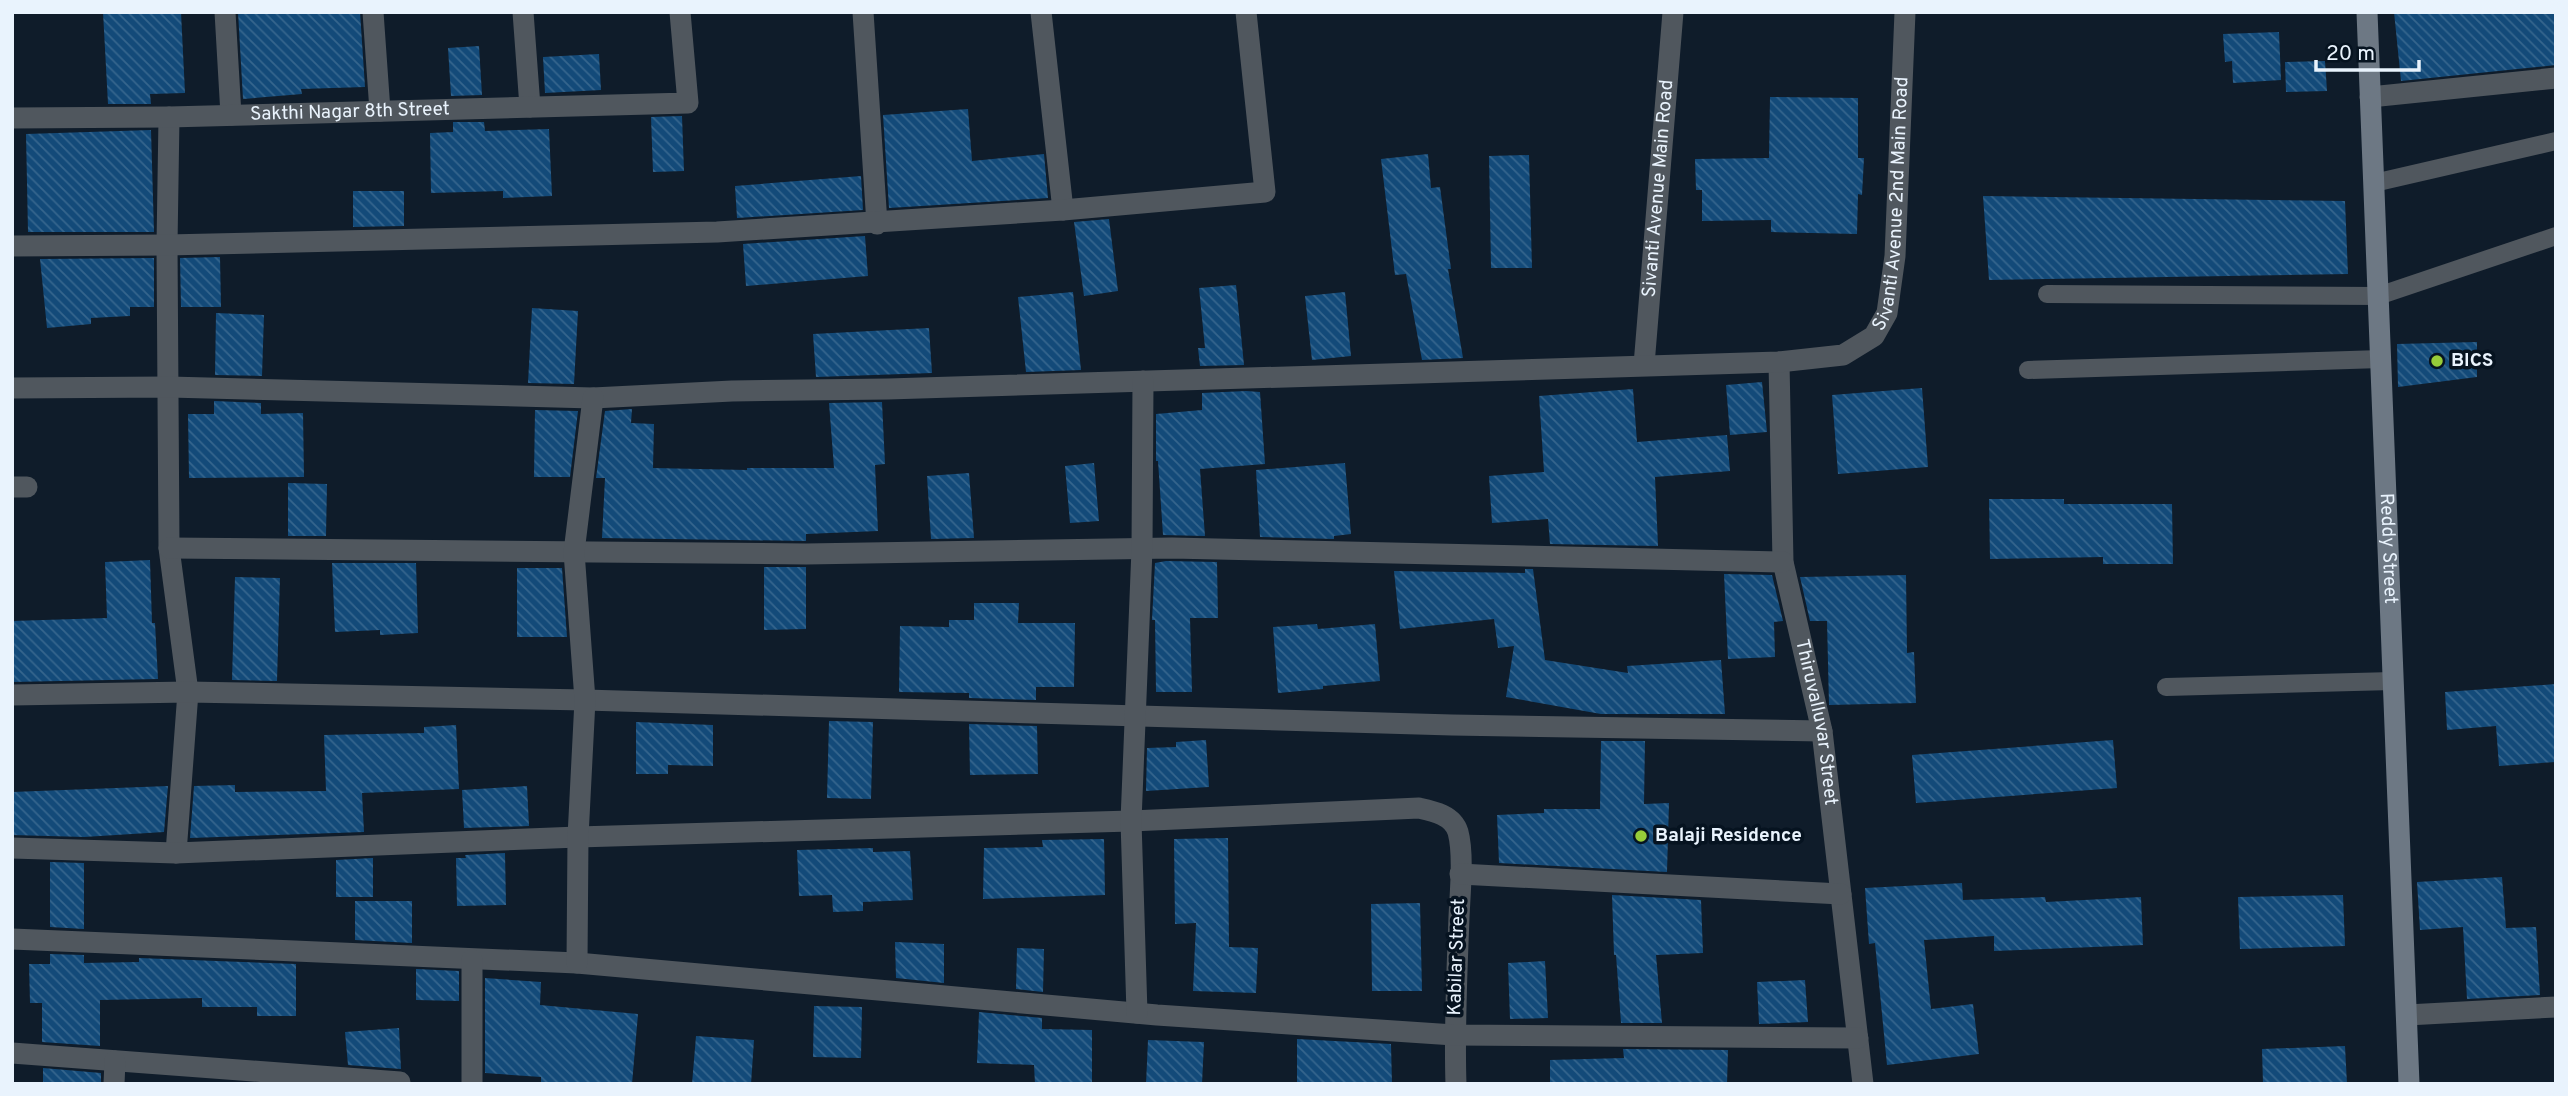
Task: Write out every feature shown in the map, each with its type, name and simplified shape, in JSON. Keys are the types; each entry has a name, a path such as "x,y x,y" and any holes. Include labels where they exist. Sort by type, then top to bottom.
{"street":[{"path":"225,12 230,115"},
{"path":"373,12 380,111"},
{"path":"523,12 530,107"},
{"name":"Sakthi Nagar 8th Street","path":"12,118 169,117 688,103 680,12"},
{"path":"863,12 877,224"},
{"path":"1041,12 1063,211"},
{"path":"12,246 167,246 717,232 1063,211 1265,192 1246,12"},
{"name":"Sivanti Avenue Main Road","path":"1644,365 1673,12"},
{"name":"Sivanti Avenue 2nd Main Road","path":"12,387 169,387 593,398 732,391 1779,362 1843,355 1874,336 1887,313 1895,256 1905,12"},
{"name":"Reddy Street","path":"2367,12 2409,1084"},
{"path":"2370,97 2556,78"},
{"path":"169,117 169,548 188,692 176,853"},
{"name":"Thiruvalluvar Street","path":"1779,362 1783,562 1822,731 1863,1084"},
{"path":"1137,1013 1131,821 1142,549 1143,381"},
{"path":"577,963 578,837 585,700 574,552 593,398"},
{"path":"169,548 806,554 1142,549 1783,562"},
{"path":"12,695 188,692 585,700 1452,725 1822,731"},
{"name":"Kabilar Street","path":"1131,821 1419,808 1436,811 1447,817 1458,830 1460,874 1454,1035 1455,1084"},
{"path":"12,848 176,853 578,837 1131,821"},
{"path":"1460,874 1841,894"},
{"path":"12,939 577,963 1137,1013 1454,1035 1858,1038"},
{"path":"472,960 472,1084"},
{"path":"2407,1015 2556,1007"},
{"path":"12,1053 115,1061 259,1078 400,1082"},
{"path":"114,1084 115,1061"}],"lane":[{"path":"2374,183 2556,141"},
{"path":"2047,294 2378,296 2556,236"},
{"path":"2028,370 2381,359"},
{"path":"2166,687 2393,681"}],"building":[{"path":"103,12 181,12 185,93 150,94 151,104 108,104"},
{"path":"238,12 360,12 365,87 301,89 302,94 243,99"},
{"path":"2394,12 2556,12 2556,65 2401,81"},
{"path":"2279,32 2281,80 2233,83 2232,61 2225,62 2223,34"},
{"path":"479,46 482,95 451,96 448,48"},
{"path":"599,54 601,90 545,93 543,57"},
{"path":"2325,61 2327,91 2286,92 2285,62"},
{"path":"1770,97 1858,98 1858,158 1864,158 1862,195 1858,194 1857,234 1771,232 1771,220 1702,221 1702,190 1696,190 1695,159 1769,158"},
{"path":"968,109 972,161 1044,154 1048,198 889,208 883,115"},
{"path":"682,116 684,171 653,172 651,117"},
{"path":"453,122 484,122 485,131 549,129 552,196 503,198 503,191 431,193 430,133 453,132"},
{"path":"151,130 154,232 28,232 26,134"},
{"path":"1428,154 1431,188 1440,187 1451,269 1448,269 1463,358 1422,360 1406,274 1395,275 1381,159"},
{"path":"1529,155 1532,268 1491,268 1489,156"},
{"path":"861,176 863,210 737,218 735,186"},
{"path":"353,191 404,191 404,226 353,227"},
{"path":"1983,196 2345,201 2348,274 1989,280"},
{"path":"1109,219 1118,291 1084,296 1074,222"},
{"path":"865,236 868,276 746,286 743,244"},
{"path":"220,257 221,307 181,307 180,258"},
{"path":"154,258 154,307 130,307 130,316 91,318 91,324 47,328 40,259"},
{"path":"1236,285 1244,365 1200,366 1198,348 1205,348 1199,288"},
{"path":"1073,292 1081,370 1026,372 1018,297"},
{"path":"1345,292 1351,356 1312,360 1305,296"},
{"path":"532,308 578,311 574,384 528,383"},
{"path":"216,313 264,315 262,376 215,375"},
{"path":"929,328 932,373 816,377 813,334"},
{"name":"BICS","path":"2477,342 2477,377 2398,387 2397,344"},
{"path":"1762,382 1767,432 1730,435 1726,385"},
{"path":"1922,388 1928,467 1838,474 1832,395"},
{"path":"1633,389 1637,442 1727,435 1730,471 1655,477 1658,546 1550,544 1548,519 1492,523 1489,476 1544,472 1539,396"},
{"path":"1260,392 1265,464 1200,469 1205,536 1163,535 1156,461 1156,414 1202,410 1202,393"},
{"path":"214,401 261,403 261,414 303,413 304,477 189,478 188,414 214,414"},
{"path":"882,402 885,464 875,465 878,531 806,534 806,541 602,538 605,478 596,478 605,411 632,409 631,423 654,424 653,468 834,468 829,403"},
{"path":"535,410 578,411 570,477 534,477"},
{"path":"1094,463 1099,521 1070,523 1065,466"},
{"path":"1345,463 1351,534 1334,536 1334,539 1260,537 1256,470"},
{"path":"969,473 974,538 931,539 927,476"},
{"path":"288,483 327,484 326,536 288,536"},
{"path":"1989,499 2064,499 2064,504 2172,504 2173,564 2103,564 2103,557 1990,559"},
{"path":"150,560 152,623 155,623 158,679 12,682 12,621 107,618 105,562"},
{"path":"1217,562 1218,618 1190,618 1192,692 1156,692 1155,620 1152,620 1155,563"},
{"path":"332,563 416,563 418,633 380,635 380,630 335,632"},
{"path":"764,567 806,567 806,629 764,630"},
{"path":"517,568 562,568 567,637 517,637"},
{"path":"1525,569 1533,569 1545,660 1628,673 1627,666 1721,660 1725,714 1601,714 1506,697 1514,646 1498,648 1494,619 1400,629 1394,571 1525,573"},
{"path":"1724,574 1772,575 1783,621 1774,622 1775,657 1728,659"},
{"path":"1906,575 1907,653 1914,652 1916,703 1829,705 1827,621 1810,621 1800,577"},
{"path":"235,577 280,578 277,681 232,680"},
{"path":"974,603 1019,603 1018,623 1075,623 1074,687 1036,687 1036,700 969,698 969,693 899,692 900,626 949,627 949,620 974,620"},
{"path":"1317,624 1318,629 1375,624 1380,681 1278,693 1273,627"},
{"path":"2556,684 2556,762 2499,766 2496,726 2447,730 2445,692"},
{"path":"829,721 873,722 871,799 827,798"},
{"path":"636,722 713,725 713,766 668,765 668,774 636,774"},
{"path":"969,724 1037,726 1038,774 970,775"},
{"path":"456,725 459,789 362,793 364,832 190,838 194,786 235,785 235,792 326,791 324,735 424,733 424,727"},
{"path":"1206,740 1209,787 1146,791 1147,748 1176,747 1176,742"},
{"path":"2113,740 2117,788 1916,803 1912,755"},
{"path":"1601,741 1645,741 1644,804 1669,803 1667,872 1499,863 1497,815 1544,813 1544,809 1600,809"},
{"path":"168,786 164,832 84,837 12,835 12,792"},
{"path":"527,786 529,826 464,828 462,790"},
{"path":"1228,838 1229,947 1258,948 1256,993 1193,991 1196,923 1175,924 1174,839"},
{"path":"1104,839 1105,895 983,899 984,848 1043,847 1042,840"},
{"path":"873,848 873,852 910,851 913,900 863,902 863,911 833,912 832,895 799,896 797,850"},
{"path":"505,853 506,905 457,906 456,858"},
{"path":"373,858 373,897 336,897 336,860"},
{"path":"50,862 84,863 84,929 50,927"},
{"path":"2502,877 2506,928 2536,927 2540,995 2467,999 2463,927 2420,930 2417,882"},
{"path":"1962,883 1963,900 2045,897 2046,902 2141,897 2143,945 1994,951 1994,936 1924,940 1931,1009 1973,1004 1979,1054 1887,1065 1875,943 1869,944 1865,888"},
{"path":"1612,895 1701,900 1703,953 1656,955 1662,1023 1621,1023 1614,955"},
{"path":"2343,895 2345,946 2240,949 2238,897"},
{"path":"355,901 412,901 412,943 355,940"},
{"path":"1420,903 1422,991 1372,991 1371,904"},
{"path":"895,942 944,944 944,983 896,978"},
{"path":"1017,948 1044,949 1043,992 1016,989"},
{"path":"50,954 84,955 84,963 139,962 139,958 296,964 296,1016 257,1016 257,1007 202,1007 202,998 100,1000 100,1046 42,1042 42,1003 30,1003 29,964 50,964"},
{"path":"1545,961 1548,1018 1510,1019 1508,963"},
{"path":"416,969 459,971 459,1001 416,1000"},
{"path":"485,978 541,982 540,1005 638,1014 632,1084 541,1084 541,1077 485,1073"},
{"path":"1805,980 1808,1022 1759,1024 1757,982"},
{"path":"814,1006 862,1007 861,1058 813,1057"},
{"path":"979,1012 1042,1018 1042,1029 1092,1030 1092,1084 1035,1084 1034,1065 977,1063"},
{"path":"399,1028 401,1069 348,1065 345,1032"},
{"path":"696,1036 754,1040 751,1084 692,1084"},
{"path":"1297,1039 1391,1044 1392,1084 1297,1084"},
{"path":"1148,1040 1204,1042 1202,1084 1146,1084"},
{"path":"2345,1046 2347,1084 2263,1084 2262,1049"},
{"path":"1623,1049 1728,1050 1727,1084 1550,1084 1550,1060 1624,1058"},
{"path":"43,1068 101,1073 101,1084 43,1084"}],"place":[{"name":"BICS","path":"2437,361"},
{"name":"Balaji Residence","path":"1641,836"}]}
